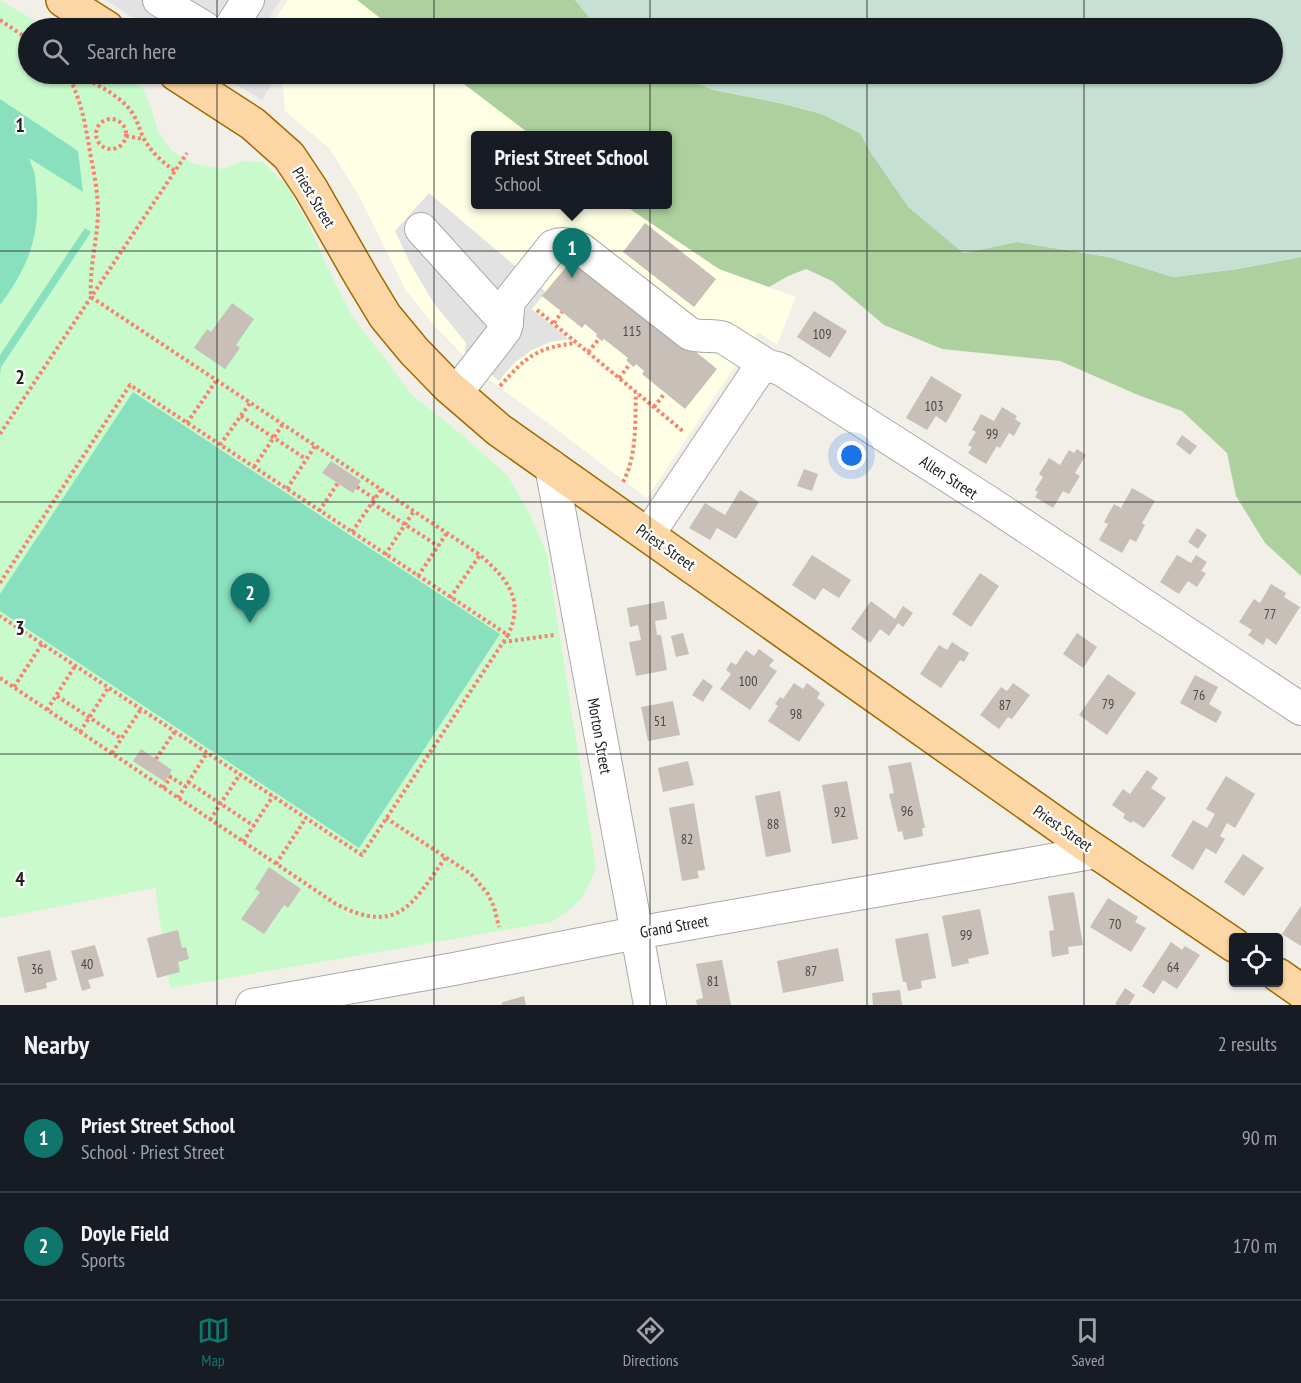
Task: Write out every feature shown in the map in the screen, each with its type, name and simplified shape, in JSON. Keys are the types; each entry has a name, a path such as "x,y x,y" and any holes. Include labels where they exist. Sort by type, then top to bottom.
{"main road":[{"path":"63,0 91,18"},
{"name":"Priest Street","path":"200,84 253,123 289,156 311,189 385,316 414,351 456,393 499,430 1097,852 1229,942"},
{"path":"1283,978 1301,991"}],"street":[{"path":"159,0 189,18"},
{"path":"236,18 248,0"},
{"path":"421,229 507,324"},
{"name":"Allen Street","path":"516,292 553,246 561,243 580,249 690,334 702,337 717,335 768,366 782,370 987,501 1301,709"},
{"path":"456,393 505,330 507,307 516,292"},
{"path":"648,535 757,372 768,366"},
{"name":"Morton Street","path":"551,466 650,1005"},
{"name":"Grand Street","path":"252,1005 454,969 636,933 1097,852"}],"path":[{"path":"0,20 18,32"},
{"path":"72,84 83,113 97,193 98,213 90,279 91,297"},
{"path":"94,84 125,104 136,118 145,139 159,160 174,171"},
{"path":"112,120 124,127 126,136 123,144 115,149 101,146 97,138 97,131 102,123 112,120"},
{"path":"126,136 145,139"},
{"path":"88,140 97,138"},
{"path":"0,434 187,153"},
{"path":"516,292 705,450"},
{"path":"0,616 362,855 508,636 514,619 514,600 506,582 498,570 480,555 91,297"},
{"path":"554,323 562,312"},
{"path":"588,352 599,339"},
{"path":"500,386 519,364 532,355 546,349 577,343"},
{"path":"619,378 630,364"},
{"path":"188,423 216,381"},
{"path":"0,583 129,385 508,636"},
{"path":"622,483 631,463 636,392"},
{"path":"654,407 665,393"},
{"path":"220,445 250,403"},
{"path":"241,416 306,459"},
{"path":"254,467 283,424"},
{"path":"286,489 315,446"},
{"path":"319,511 338,483"},
{"path":"357,487 438,546"},
{"path":"352,532 381,490"},
{"path":"385,555 414,512"},
{"path":"418,576 447,533"},
{"path":"450,598 480,555"},
{"path":"503,642 561,634"},
{"path":"14,687 42,644"},
{"path":"47,710 75,666"},
{"path":"0,678 344,908 360,914 380,917 402,911 410,905 446,857"},
{"path":"80,732 108,688"},
{"path":"57,696 122,739"},
{"path":"112,753 141,709"},
{"path":"156,759 175,731"},
{"path":"178,798 207,753"},
{"path":"210,820 240,774"},
{"path":"163,788 170,776 187,784 254,826"},
{"path":"243,842 273,796"},
{"path":"276,864 306,818"},
{"path":"386,818 471,874 484,888 494,907 499,927"}],"shaded area":[{"path":"106,0 281,0 269,18 134,18"},
{"path":"288,0 357,0 380,18 276,18"},
{"path":"575,0 1301,0 1301,257 1237,269 1173,277 1109,257 1017,242 963,253 908,207 860,133 822,114 714,90 699,84 1283,84 1283,18 590,18"},
{"path":"236,84 271,84 262,100"},
{"path":"281,84 464,84 526,131 471,131 471,209 630,209 719,269 796,297 777,345 758,332 647,498 479,372 432,323 405,289 358,194 329,148 285,111"},
{"path":"429,193 546,292 532,309 569,339 550,342 532,350 514,363 499,381 465,351 466,343 433,302 410,263 395,231"}],"green space":[{"path":"0,0 30,18 18,18 18,84 136,84 144,89 158,132 172,151 194,164 222,169 243,161 263,162 288,187 310,227 351,314 413,396 507,475 530,514 547,555 596,867 580,899 552,922 170,988 155,888 0,918"},
{"path":"357,0 575,0 590,18 380,18"},
{"path":"464,84 699,84 714,90 822,114 860,133 873,156 963,253 1017,242 1109,257 1173,277 1237,269 1301,257 1301,576 1265,543 1236,496 1227,453 1182,411 1138,395 1060,361 942,349 884,325 832,281 806,269 769,287 719,269 630,209 672,209 672,131 526,131"},
{"path":"0,99 78,151 83,192 29,158 36,181 36,228 23,268 0,305"},
{"path":"85,228 91,232 1,367 0,375 0,355"},
{"path":"133,392 500,634 359,848 0,611 0,594"}],"building":[{"path":"645,223 716,279 694,307 623,252"},
{"path":"576,255 717,369 685,409 642,374 644,371 636,364 634,367 626,360 628,358 604,339 602,341 599,339 597,334 585,324 582,328 542,296"},
{"path":"232,303 254,319 236,345 240,348 225,369 194,348 207,329 211,332"},
{"path":"814,311 847,331 830,358 797,337"},
{"path":"931,376 962,395 946,423 936,416 927,430 906,418"},
{"path":"1002,407 1017,416 1015,419 1021,423 1014,436 1009,433 1000,448 997,446 986,464 968,453 972,447 968,445 976,432 972,430 981,414 994,421"},
{"path":"1182,435 1197,446 1190,455 1176,444"},
{"path":"1077,449 1086,455 1075,473 1080,476 1069,494 1063,491 1053,508 1035,497 1038,492 1035,490 1043,477 1039,474 1049,458 1060,465 1069,450 1074,453"},
{"path":"331,461 361,481 353,493 322,473"},
{"path":"804,469 818,474 812,491 797,486"},
{"path":"1132,488 1155,501 1142,523 1145,525 1136,542 1130,539 1122,553 1099,540 1108,524 1104,522 1114,504 1121,508"},
{"path":"740,490 759,502 736,539 717,528 710,540 689,528 705,503 725,515"},
{"path":"1197,528 1207,535 1198,549 1188,542"},
{"path":"812,555 851,580 839,598 823,588 815,600 792,585"},
{"path":"1177,555 1191,563 1196,555 1207,562 1201,571 1206,573 1197,587 1188,581 1179,594 1160,582"},
{"path":"980,573 999,586 971,627 952,614"},
{"path":"1271,584 1286,593 1284,597 1300,607 1276,645 1267,638 1263,645 1248,635 1252,630 1239,622 1254,599 1260,603"},
{"path":"664,601 667,619 655,621 657,635 661,635 667,670 636,676 629,642 641,640 638,625 630,627 627,608"},
{"path":"871,601 895,619 903,606 913,613 903,627 898,623 889,636 880,629 870,643 851,629"},
{"path":"683,633 689,654 676,657 671,636"},
{"path":"1077,633 1097,647 1083,668 1063,654"},
{"path":"952,642 969,653 964,662 960,660 941,688 920,674 939,645 947,650"},
{"path":"759,649 774,660 769,666 777,671 750,710 720,689 731,674 726,670 731,662 736,665 746,650 754,656"},
{"path":"1108,674 1136,693 1107,735 1079,715"},
{"path":"1195,675 1218,687 1209,704 1222,712 1216,723 1180,703"},
{"path":"703,679 713,686 703,702 692,695"},
{"path":"794,683 803,689 807,683 820,693 817,698 825,704 799,742 768,721 778,706 775,704 780,697 783,699"},
{"path":"1013,683 1030,695 1012,719 1008,717 999,729 980,715 1001,687 1007,691"},
{"path":"673,701 680,735 648,741 641,707"},
{"path":"141,749 172,770 165,782 133,761"},
{"path":"688,761 694,785 663,792 658,768"},
{"path":"911,762 925,828 922,828 923,836 904,840 902,831 898,832 889,794 894,793 888,766"},
{"path":"1147,770 1158,778 1151,788 1166,798 1144,828 1123,818 1125,814 1112,805 1123,789 1130,794"},
{"path":"1226,776 1255,794 1235,828 1227,823 1220,836 1225,839 1216,854 1206,848 1193,870 1171,856 1193,820 1207,828 1215,814 1206,809"},
{"path":"847,781 858,839 832,844 822,785"},
{"path":"780,791 791,852 766,857 755,796"},
{"path":"694,803 705,870 697,871 699,878 682,881 669,808"},
{"path":"1243,854 1264,868 1244,896 1224,882"},
{"path":"269,867 301,889 288,908 284,905 264,934 241,919 260,892 255,889"},
{"path":"1074,892 1083,945 1068,947 1069,954 1052,957 1049,931 1054,930 1048,896"},
{"path":"1108,898 1138,917 1135,922 1146,928 1131,952 1090,927"},
{"path":"1301,906 1301,946 1283,933"},
{"path":"980,909 989,954 968,959 969,963 952,967 942,916"},
{"path":"178,930 182,948 186,947 189,959 178,962 180,972 157,978 147,938"},
{"path":"928,933 936,978 921,981 922,988 908,991 906,982 903,982 895,939"},
{"path":"1171,942 1182,950 1185,946 1200,955 1177,989 1163,980 1154,994 1142,986"},
{"path":"95,945 104,976 88,980 91,988 82,991 71,951"},
{"path":"838,948 844,981 783,993 777,961"},
{"path":"50,950 57,980 46,983 47,988 25,993 17,957"},
{"path":"722,960 731,1005 697,1005 696,1000 703,998 696,964"},
{"path":"1125,988 1135,995 1129,1005 1115,1004"},
{"path":"900,990 902,1005 873,1005 872,993"},
{"path":"524,996 526,1005 501,1005 503,1002"}],"place":[{"name":"Priest Street School","path":"572,278"},
{"name":"Doyle Field","path":"250,623"}]}
